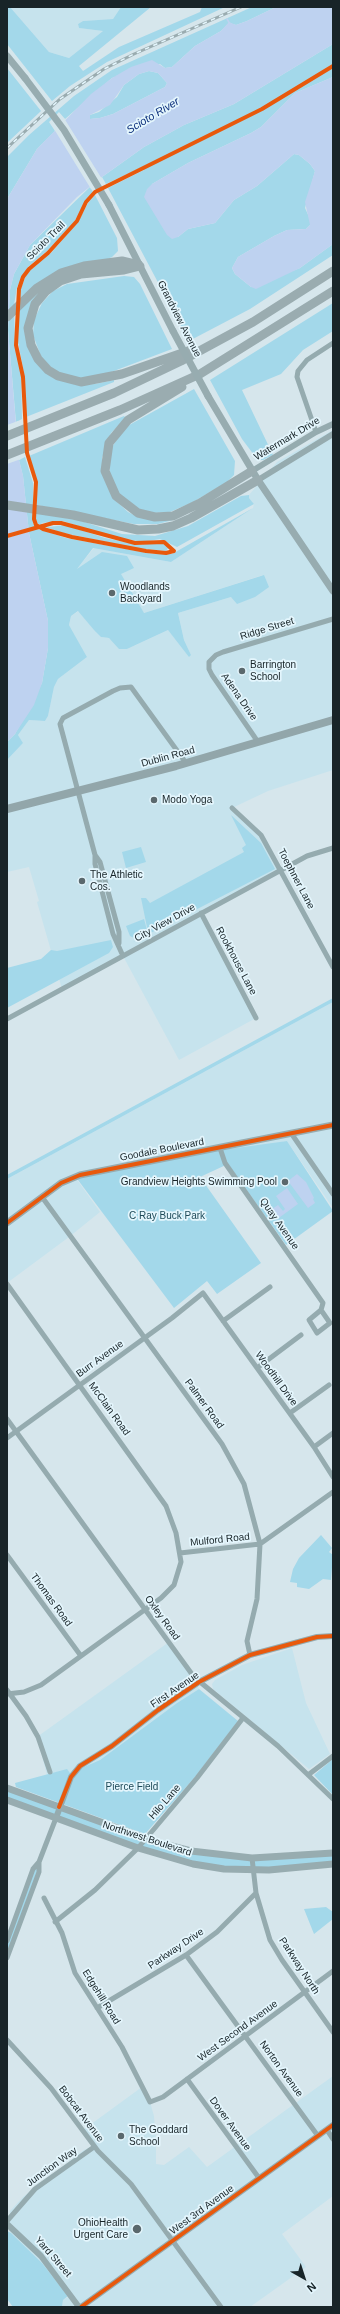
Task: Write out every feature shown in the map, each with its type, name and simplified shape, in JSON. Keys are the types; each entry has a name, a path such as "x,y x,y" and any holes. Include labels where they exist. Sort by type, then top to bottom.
{"highway":[{"path":"7,317 27,297 50,279 73,269 122,261 140,266"},
{"path":"140,266 124,270 81,274 60,281 46,291 35,304 28,328 31,345 42,365 58,376 68,380 95,381 215,344"},
{"path":"7,436 114,393 215,344 333,271"},
{"path":"252,471 200,503 173,516 164,517 138,513 124,504 111,488 105,471 105,461 109,443 114,435 128,420 333,292"},
{"path":"7,455 200,374"},
{"path":"7,505 43,509 138,530 158,529 172,526 191,518 258,480"}],"main road":[{"name":"Grandview Avenue","path":"7,56 64,130 109,205 208,396 252,471 333,591"},
{"name":"Dublin Road","path":"7,809 186,763 333,720"},
{"name":"Goodale Boulevard","path":"7,1223 65,1181 85,1173 333,1125"},
{"name":"Northwest Boulevard","path":"7,1788 146,1838 192,1851 252,1858 333,1852"},
{"name":"Northwest Boulevard","path":"7,1800 138,1848 193,1864 252,1870 333,1864"}],"street":[{"path":"316,432 297,377 298,371 306,360 333,343"},
{"name":"Watermark Drive","path":"252,471 316,432 333,424"},
{"name":"Watermark Drive","path":"258,480 333,434"},
{"name":"Ridge Street","path":"209,662 216,655 223,652 333,619"},
{"name":"Adena Drive","path":"209,662 209,669 212,675 258,742"},
{"path":"122,956 119,943 114,934 110,910 95,864 95,855 60,729 60,721 112,691 120,688 131,687 186,763"},
{"name":"Toephner Lane","path":"232,808 261,835 333,967"},
{"name":"City View Drive","path":"7,1019 280,870 307,856 333,848"},
{"name":"Rookhouse Lane","path":"201,914 256,1018"},
{"path":"291,1134 333,1194"},
{"name":"Quay Avenue","path":"220,1148 225,1163 307,1278 322,1303 321,1310 330,1323 317,1334 308,1320 321,1310"},
{"name":"Palmer Road","path":"42,1197 233,1462 244,1484 260,1544 257,1599 247,1641 250,1655"},
{"name":"McClain Road","path":"7,1284 166,1506 176,1533 180,1553"},
{"path":"223,1321 270,1287"},
{"name":"Burr Avenue","path":"7,1438 144,1338 203,1292"},
{"name":"Woodhill Drive","path":"203,1292 314,1447 333,1477"},
{"path":"257,1368 302,1335"},
{"path":"290,1413 329,1385"},
{"name":"Oxley Road","path":"7,1419 199,1682 244,1718 308,1774 333,1799"},
{"path":"314,1447 333,1433"},
{"name":"Mulford Road","path":"8,1693 41,1685 162,1598 174,1584 179,1572 180,1553 260,1544 333,1492"},
{"name":"Thomas Road","path":"7,1555 81,1656"},
{"name":"First Avenue","path":"7,1941 33,1870 38,1862 59,1807 72,1777 80,1766 112,1746 158,1710 199,1682 250,1655 317,1637 333,1636"},
{"path":"8,1693 38,1737 50,1772"},
{"name":"Hilo Lane","path":"55,1922 65,1916 95,1890 138,1848 197,1778 244,1718"},
{"path":"308,1774 333,1756"},
{"name":"Parkway North","path":"252,1858 252,1870 256,1893 270,1940 333,2032"},
{"name":"First Avenue","path":"7,1958 39,1872 38,1862"},
{"name":"Parkway Drive","path":"97,2008 186,1955 217,1932 256,1893"},
{"name":"Edgehill Road","path":"44,1898 62,1933 75,1972 122,2047 150,2102"},
{"name":"Norton Avenue","path":"186,1955 318,2136"},
{"name":"West Second Avenue","path":"150,2102 163,2097 246,2037 333,1971"},
{"name":"Bobcat Avenue","path":"7,2040 51,2088 94,2147 131,2184 173,2241"},
{"name":"Dover Avenue","path":"187,2079 259,2178"},
{"name":"West 3rd Avenue","path":"80,2307 333,2125"},
{"path":"326,2130 333,2139"},
{"name":"Junction Way","path":"7,2223 35,2189 94,2147"},
{"name":"Yard Street","path":"7,2223 41,2256 80,2307"},
{"path":"173,2241 221,2307"}],"shaded area":[{"path":"10,7 121,7 113,19 83,21 78,24 79,28 103,31 69,58 49,52"},
{"path":"333,430 333,770 268,791 232,808 254,828 280,870 201,914 256,1018 179,1060 123,956 62,989 37,902 39,901 29,867 7,872 7,760 23,743 18,735 29,720 45,721 48,716 54,687 58,679 87,657 69,625 71,616 79,611 101,637 109,638 127,649 168,630 191,655 184,640 178,613 231,597 263,575 144,613 76,570 94,548 171,562 253,508 254,504 249,498 249,495 277,462"},
{"path":"333,1002 333,1208 287,1141 75,1177 100,1212 7,1283 7,1179"},
{"path":"169,1642 194,1676 199,1689 177,1703 100,1760 70,1773 66,1770 47,1775 37,1737"},
{"path":"292,1648 306,1703 330,1754 309,1769 213,1689 212,1684 215,1680 242,1665"},
{"path":"333,2076 333,2196 282,2234 306,2267 250,2307 62,2307 63,2300 68,2297 42,2263 9,2231 10,2211 23,2197 84,2150 93,2146 83,2130 142,2087 150,2102 154,2116 156,2164 164,2165 189,2147 207,2167"}],"green space":[{"path":"7,7 10,7 49,52 69,58 103,31 79,28 78,24 83,21 113,19 121,7 151,7 79,66 83,71 119,47 200,12 202,7 225,7 107,62 70,86 52,101 7,44"},
{"path":"252,7 276,7 236,25 229,23 221,31 195,46 172,67 165,68 160,64 112,78 65,119 59,112 49,122 55,131 37,149 7,199 7,157 29,135 74,96 112,70"},
{"path":"333,44 333,77 295,93 261,127 251,133 188,163 152,184 178,237 188,229 215,223 234,200 257,186 294,154 299,155 310,164 315,171 305,208 310,219 310,225 306,229 287,230 274,236 238,257 232,268 235,274 251,287 300,268 333,244 333,255 250,309 189,341 108,188 144,170 142,167 106,184 102,177 144,147 184,125 234,104"},
{"path":"7,68 41,111 7,143"},
{"path":"149,71 158,73 167,83 165,87 113,114 90,119 90,115 99,112 117,97 124,85 139,74"},
{"path":"90,187 93,192 72,225 47,251 28,267 17,287 14,305 15,345 21,369 22,419 16,422 8,330 10,290 14,274 30,245"},
{"path":"95,195 117,238 118,251 112,257 19,299 20,291 27,273 52,252 78,222 88,203"},
{"path":"124,276 134,277 140,284 172,349 106,374 84,379 68,377 53,369 42,359 33,335 34,320 42,303 53,291 67,284"},
{"path":"43,288 26,332 52,377 77,385 95,384 114,380 114,382 26,417 24,373 18,342 18,312"},
{"path":"333,303 333,331 303,350 281,374 242,390 273,455 263,460 260,460 258,456 257,459 242,439 210,380"},
{"path":"194,389 235,461 234,475 227,482 193,502 170,512 153,513 136,508 118,494 110,474 110,450 124,429"},
{"path":"124,416 126,418 111,433 102,458 102,466 114,499 128,512 136,516 173,520 158,524 134,524 37,505 37,480 29,456"},
{"path":"25,457 33,483 33,523 38,529 66,538 153,554 172,554 253,508 171,562 93,548 77,569 102,552 127,556 134,568 121,574 144,613 264,575 269,587 255,597 237,604 231,597 178,613 184,640 191,655 189,657 168,630 127,649 119,649 109,638 101,637 78,611 71,616 69,625 87,657 58,679 54,687 48,716 45,721 29,720 18,735 23,743 7,760 7,742 15,734 42,683 48,648 48,621 29,533 23,476 19,460"},
{"path":"249,495 249,498 254,504 177,547 160,539 142,542 106,535 63,521 41,523 48,527 66,525 105,538 139,545 162,542 169,547 166,551 136,548 59,532 38,524 36,520 36,513 78,520 122,534 155,536 188,526 241,496"},
{"path":"231,815 261,843 275,869 133,942 148,932 141,898 146,898 150,903 244,852 242,848 246,845"},
{"path":"141,847 146,862 126,868 122,852"},
{"path":"144,919 147,930 134,938 130,936 126,926"},
{"path":"111,940 113,947 109,953 7,1008 7,968 41,959 51,950 57,951"},
{"path":"333,998 333,1002 7,1179 7,1175"},
{"name":"C Ray Buck Park","path":"287,1141 333,1211 286,1245 228,1164 200,1177 261,1263 217,1294 207,1281 174,1308 75,1176 178,1156"},
{"path":"321,1535 332,1548 329,1552 333,1555 331,1580 323,1579 309,1589 297,1587 297,1583 290,1582 293,1569 299,1558"},
{"name":"Pierce Field","path":"199,1689 238,1721 195,1777 145,1834 16,1787 15,1783 67,1769 70,1773 100,1760 177,1703"},
{"path":"333,1759 333,1795 314,1775"},
{"path":"7,1788 156,1842 252,1858 333,1853 333,1864 269,1870 193,1864 7,1800"},
{"path":"39,1862 39,1872 7,1958 7,1941 33,1869"},
{"path":"326,1907 333,1912 333,1919 314,1934 304,1909"},
{"path":"7,2231 11,2233 42,2263 68,2296 63,2300 62,2307 13,2307 7,2299"}],"water":[{"name":"Scioto River","path":"276,7 333,7 333,44 234,104 184,125 144,147 102,177 77,197 30,245 14,274 10,290 8,330 19,460 23,476 29,533 48,621 48,648 42,683 34,705 15,734 7,742 7,199 37,149 91,94 112,78 131,67 152,60 165,68 172,67 195,46 221,31 229,22 236,25","holes":["149,71 158,73 167,83 165,87 113,114 90,119 90,115 110,105 124,85 139,74"]},
{"path":"333,77 333,244 300,268 256,289 251,287 235,274 232,268 238,257 274,236 287,230 306,229 310,225 305,202 315,171 310,164 299,155 294,154 257,186 234,200 215,223 188,229 178,237 172,239 167,235 144,197 147,189 152,184 188,163 251,133 261,127 295,93"},
{"path":"297,1174 306,1182 314,1198 315,1203 308,1208 288,1181"},
{"path":"287,1188 298,1204 276,1220 269,1211 278,1205 283,1211 285,1209 276,1196"}],"pier":[{"path":"64,118 102,179 91,189 54,129"},
{"path":"18,421 21,459 7,464 7,425"},
{"path":"30,528 31,531 7,538 7,534"}],"waterway":[{"path":"227,19 230,24"}],"railway":[{"path":"7,148 60,99 104,69 134,54 241,7"}],"cycle path":[{"name":"Scioto Trail","path":"7,536 53,523 61,523 135,543 164,542 174,551 166,553 146,551 72,537 43,529 36,525 34,519 36,482 27,453 23,377 16,345 19,289 23,277 29,269 48,253 77,221 86,202 95,192 262,109 333,66"},
{"path":"7,1223 61,1183 80,1175 333,1125"},
{"path":"59,1807 71,1777 80,1766 112,1746 158,1710 199,1682 250,1655 317,1637 333,1636"},
{"path":"81,2307 333,2125"}],"place":[{"name":"Woodlands Backyard","path":"112,593"},
{"name":"Barrington School","path":"242,671"},
{"name":"Modo Yoga","path":"154,800"},
{"name":"The Athletic Cos.","path":"82,881"},
{"name":"Grandview Heights Swimming Pool","path":"285,1182"},
{"name":"The Goddard School","path":"121,2136"},
{"name":"OhioHealth Urgent Care","path":"137,2229"}]}
